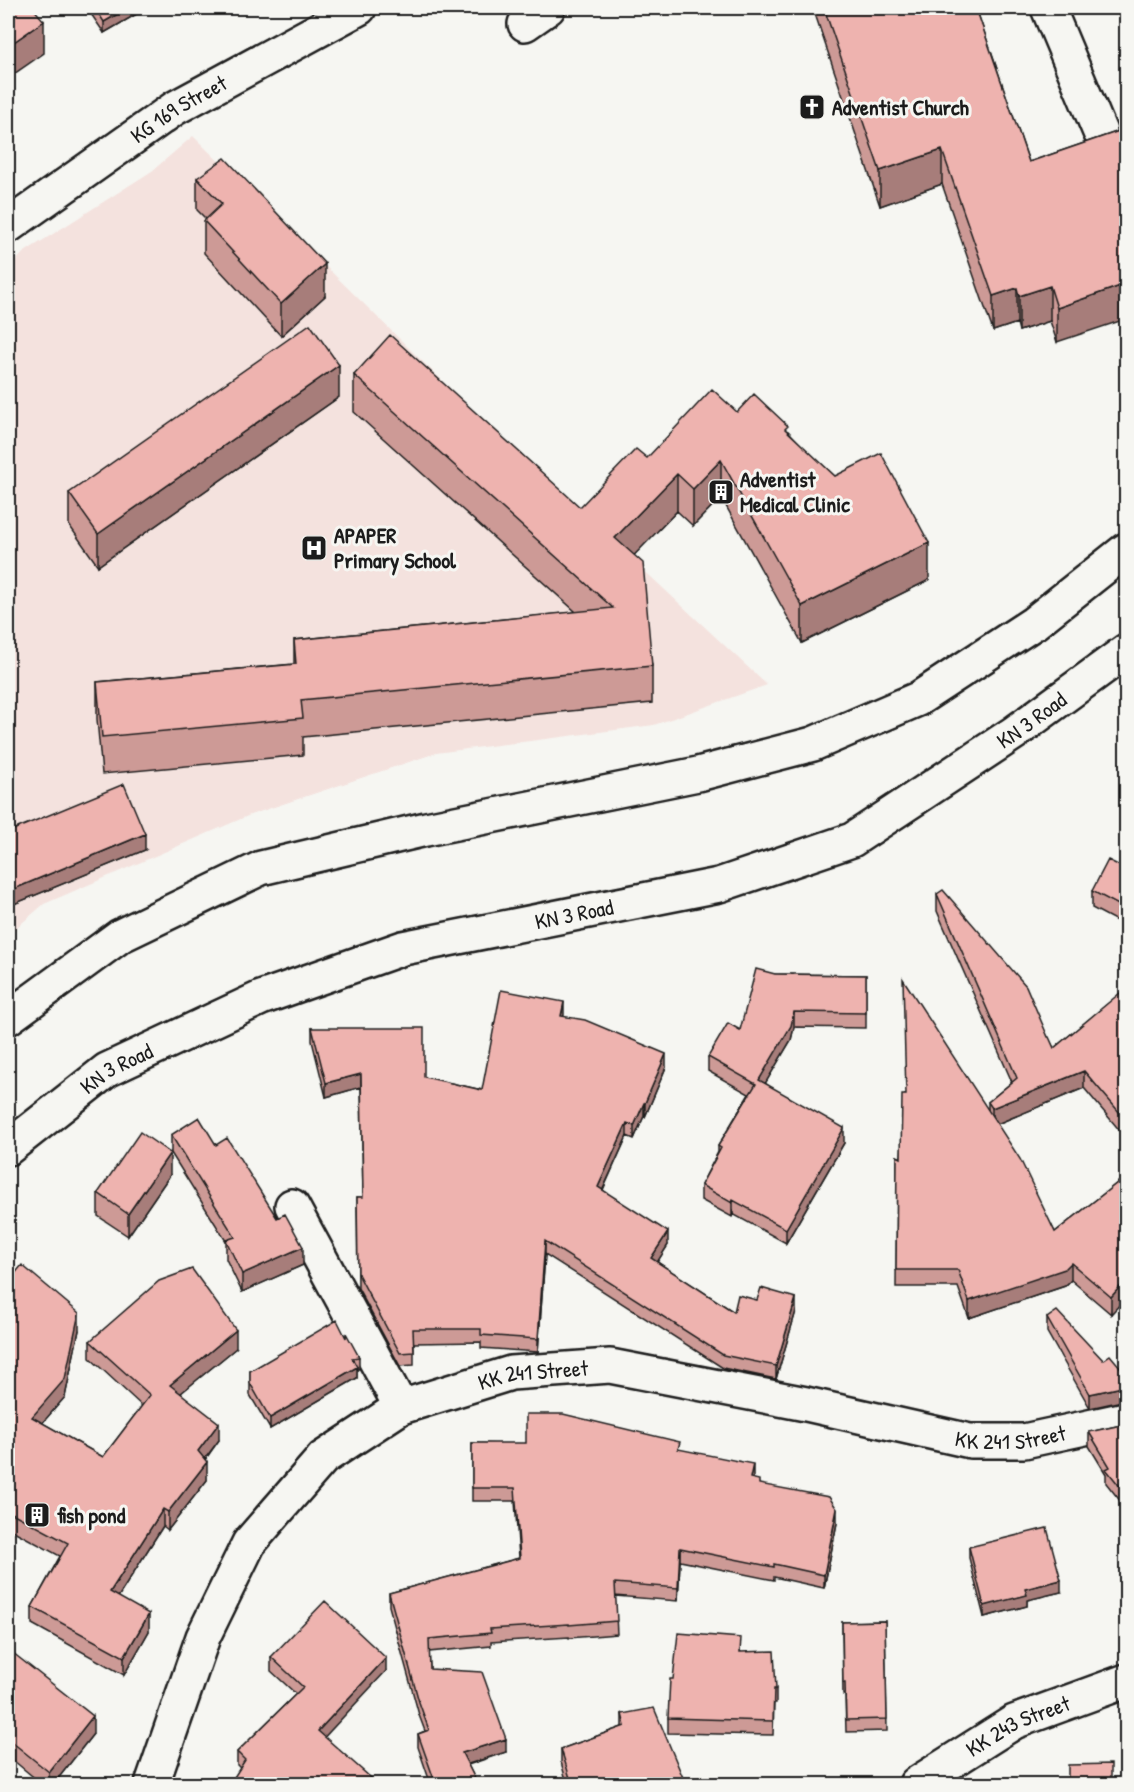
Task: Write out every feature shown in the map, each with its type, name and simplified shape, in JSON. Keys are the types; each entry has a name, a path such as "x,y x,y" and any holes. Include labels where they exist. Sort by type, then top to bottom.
{"main road":[{"name":"KG 169 Street","path":"8,226 175,108 359,8"},
{"path":"1048,8 1100,132"},
{"path":"8,1018 120,936 261,868 426,829 698,774 813,744 918,699 1034,623 1126,550"},
{"name":"KN 3 Road","path":"8,1148 107,1070 261,998 404,948 719,885 852,840 1014,733 1126,651"},
{"path":"292,1206 401,1407"},
{"name":"KK 241 Street","path":"152,1785 203,1637 249,1543 323,1458 401,1407 511,1373 610,1366 806,1404 970,1441 1023,1441 1126,1419"},
{"name":"KK 243 Street","path":"916,1785 1014,1722 1126,1681"}],"shaded area":[{"name":"APAPER Primary School","path":"193,136 474,412 767,685 654,725 436,753 250,815 44,904 8,935 8,270 23,253 152,171"}],"building":[{"path":"8,8 33,8 44,21 8,46"},
{"path":"95,8 128,8 104,22"},
{"path":"824,8 976,8 1029,162 1125,129 1126,284 1057,308 1050,286 1019,296 1017,288 993,296 942,150 880,171"},
{"path":"225,158 325,264 281,304 204,221 222,204 197,178"},
{"path":"310,324 339,365 98,534 69,493"},
{"path":"390,335 580,507 636,449 647,458 712,389 737,412 754,394 788,426 785,429 835,476 881,453 929,543 802,606 721,460 693,489 677,474 615,538 643,563 652,666 301,700 303,718 102,737 97,682 296,664 294,640 613,608 354,375"},
{"path":"124,784 145,834 9,891 8,832"},
{"path":"1108,860 1126,869 1126,909 1092,891"},
{"path":"943,890 1026,986 1054,1048 1126,988 1126,1120 1084,1071 992,1108 988,1102 1017,1078 937,894"},
{"path":"756,969 775,974 866,975 866,1013 794,1012 791,1026 759,1080 844,1128 786,1229 701,1185 721,1148 718,1146 756,1084 708,1057 728,1023 740,1030"},
{"path":"903,979 1020,1159 1055,1232 1126,1176 1126,1280 1111,1297 1071,1263 1065,1269 969,1301 958,1270 896,1270 897,1156 901,1158 902,1095 906,1095"},
{"path":"501,990 564,1002 561,1016 585,1020 666,1054 634,1126 627,1123 598,1187 668,1232 651,1258 734,1312 738,1295 757,1300 761,1288 796,1298 776,1366 723,1355 545,1241 538,1339 481,1335 481,1329 413,1329 414,1352 400,1353 358,1274 357,1197 363,1197 361,1074 326,1083 312,1028 424,1028 424,1077 482,1090"},
{"path":"199,1117 216,1145 227,1138 277,1218 285,1214 303,1247 242,1274 226,1240 235,1237 171,1135"},
{"path":"140,1132 170,1153 128,1214 98,1193"},
{"path":"22,1265 79,1313 65,1379 32,1417 103,1457 150,1395 90,1341 159,1281 192,1269 236,1330 170,1385 219,1423 198,1451 207,1462 168,1512 163,1509 110,1592 149,1614 124,1657 32,1607 68,1543 8,1511 8,1282"},
{"path":"1057,1311 1103,1360 1110,1355 1126,1374 1126,1387 1090,1394 1047,1318"},
{"path":"337,1320 359,1357 352,1358 357,1367 270,1418 250,1383 250,1371"},
{"path":"526,1414 563,1414 680,1442 678,1449 753,1464 750,1478 759,1480 759,1484 829,1497 837,1509 824,1575 680,1548 678,1588 615,1583 617,1621 490,1629 491,1633 429,1639 430,1669 482,1672 506,1739 462,1753 478,1785 436,1785 418,1734 429,1730 389,1593 520,1558 515,1488 472,1488 472,1443 526,1443"},
{"path":"1126,1424 1126,1494 1106,1469 1110,1467 1089,1432"},
{"path":"1047,1528 1061,1580 1025,1589 1027,1595 984,1606 969,1547"},
{"path":"325,1601 386,1658 318,1731 379,1785 229,1785 245,1760 237,1752 303,1687 271,1657"},
{"path":"885,1621 887,1719 846,1720 842,1622"},
{"path":"678,1633 741,1638 740,1652 774,1651 776,1689 774,1689 773,1721 668,1718 670,1679 673,1679"},
{"path":"8,1649 93,1716 49,1772 8,1739"},
{"path":"654,1708 686,1785 562,1785 561,1782 570,1778 561,1749 625,1726 622,1714"},
{"path":"1111,1764 1111,1785 1012,1785 1068,1780 1068,1765"}],"place":[{"name":"Adventist Church","path":"812,107"},
{"name":"Adventist Medical Clinic","path":"721,492"},
{"name":"APAPER Primary School","path":"314,548"},
{"name":"fish pond","path":"37,1515"}]}
